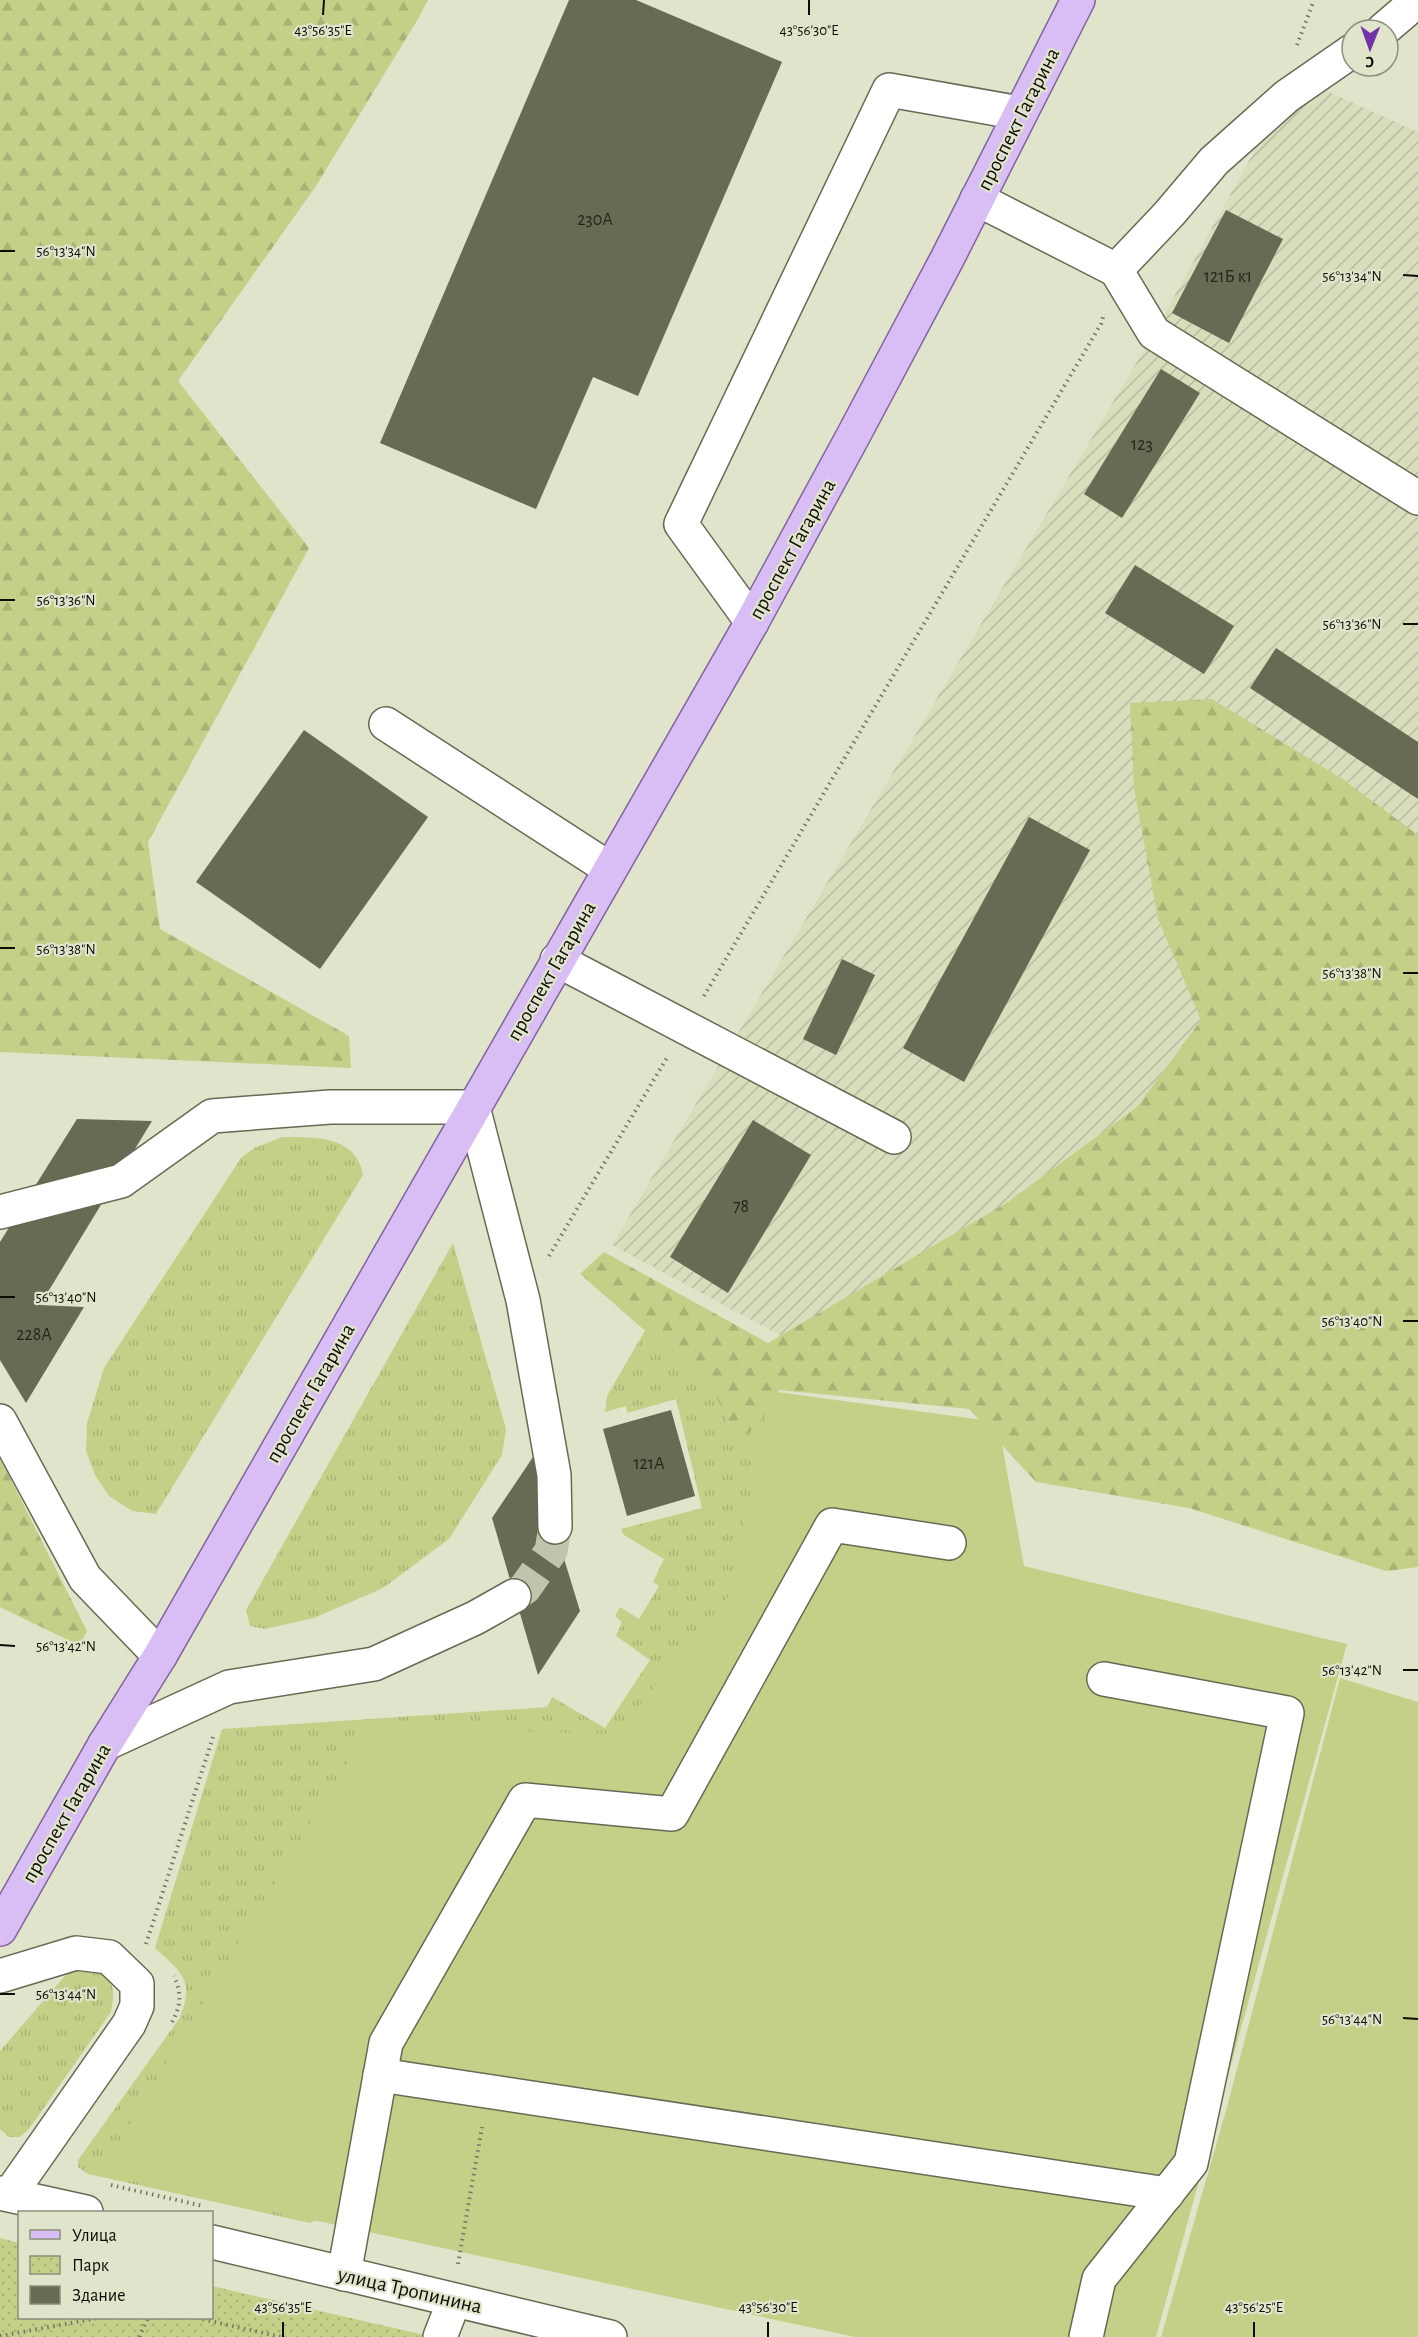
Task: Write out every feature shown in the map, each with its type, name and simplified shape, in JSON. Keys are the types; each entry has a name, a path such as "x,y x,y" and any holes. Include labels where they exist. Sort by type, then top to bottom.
{"main road":[{"name":"проспект Гагарина","path":"0,1929 105,1744 160,1656 752,622 852,438 1078,0"}],"street":[{"path":"1397,18 1418,0"},
{"path":"1116,270 1169,214 1214,161 1287,96 1340,59"},
{"path":"752,622 681,524 890,90 1020,113"},
{"path":"977,199 1116,270 1154,333 1418,498"},
{"path":"386,724 609,869"},
{"path":"557,960 894,1137"},
{"path":"0,1212 121,1181 212,1116 330,1107 473,1107 523,1300 554,1475 555,1527"},
{"path":"0,1421 86,1578 160,1656"},
{"path":"344,2274 386,2043 525,1800 672,1814 832,1525 949,1543"},
{"path":"105,1744 229,1687 374,1664 475,1618 514,1596"},
{"path":"1086,2337 1099,2278 1191,2163 1287,1713 1104,1679"},
{"path":"0,1976 76,1953 109,1957 137,1984 137,2006 129,2024 5,2194 82,2211"},
{"path":"380,2075 1167,2194"},
{"name":"улица Тропинина","path":"213,2242 610,2337"},
{"path":"440,2337 454,2301"}],"path":[{"path":"523,1300 1101,324 1116,270"},
{"path":"145,1949 229,1687"},
{"path":"166,2031 181,2005 178,1986 170,1967"},
{"path":"447,2262 458,2265 488,2091"},
{"path":"104,2184 209,2208"},
{"path":"0,2336 93,2319"},
{"path":"139,2337 148,2319"},
{"path":"201,2319 281,2337"}],"shaded area":[{"path":"1324,90 1418,132 1418,957 794,1343 612,1245 1154,333 1262,137 1307,100"}],"green space":[{"path":"0,0 428,0 316,186 178,381 309,548 148,842 160,929 349,1036 351,1068 0,1052"},
{"path":"1212,699 1344,780 1418,835 1418,1567 1386,1571 1189,1508 1036,1482 969,1409 779,1390 757,1425 737,1442 707,1376 642,1328 580,1274 604,1252 768,1343 1008,1202 1137,1107 1201,1020 1158,919 1134,788 1130,703"},
{"path":"282,1137 320,1138 343,1145 359,1162 363,1175 156,1514 132,1511 109,1496 95,1475 86,1451 87,1423 104,1368 241,1158 254,1148"},
{"path":"453,1243 506,1429 502,1455 449,1539 383,1588 314,1618 265,1629 250,1626 246,1610"},
{"path":"665,1296 776,1354 737,1594 319,2219 310,2223 88,2174 78,2167 78,2160 179,2019 184,2006 186,1987 184,1979 173,1964 155,1948 222,1729 547,1707 552,1697 605,1728 650,1660 616,1636 622,1622 615,1616 620,1607 639,1619 659,1586 653,1582 664,1559 624,1535 621,1529 702,1508 676,1399 627,1413 626,1406 605,1412 607,1396"},
{"path":"770,1391 998,1422 1024,1566 1347,1644 1156,2337 855,2337 100,2174 369,1727 616,1734 731,1593"},
{"path":"0,1458 87,1631 80,1646 0,1607"},
{"path":"1340,1678 1418,1702 1418,2337 1161,2337 1227,2107"},
{"path":"75,1968 104,1971 113,1990 111,2012 29,2129 20,2137 9,2137 0,2129 0,2051 63,1978"},
{"path":"0,2238 18,2243 18,2319 213,2319 213,2286 433,2337 0,2337"}],"building":[{"path":"569,0 636,0 782,62 638,396 593,377 536,509 380,443"},
{"path":"1226,210 1283,239 1229,343 1172,313"},
{"path":"1161,369 1200,393 1122,518 1084,494"},
{"path":"1135,565 1234,626 1204,674 1105,613"},
{"path":"1276,648 1418,742 1418,799 1250,688"},
{"path":"304,730 428,817 320,969 196,882"},
{"path":"1029,817 1090,850 964,1082 903,1048"},
{"path":"842,959 875,975 836,1055 803,1039"},
{"path":"77,1119 152,1121 40,1305 84,1307 26,1403 0,1360 0,1242"},
{"path":"753,1120 811,1155 728,1293 670,1257"},
{"path":"671,1410 695,1496 627,1516 603,1429"},
{"path":"533,1457 580,1611 538,1675 492,1518"}],"tunnel":[{"path":"514,1596 525,1588 551,1551 555,1527"}]}
